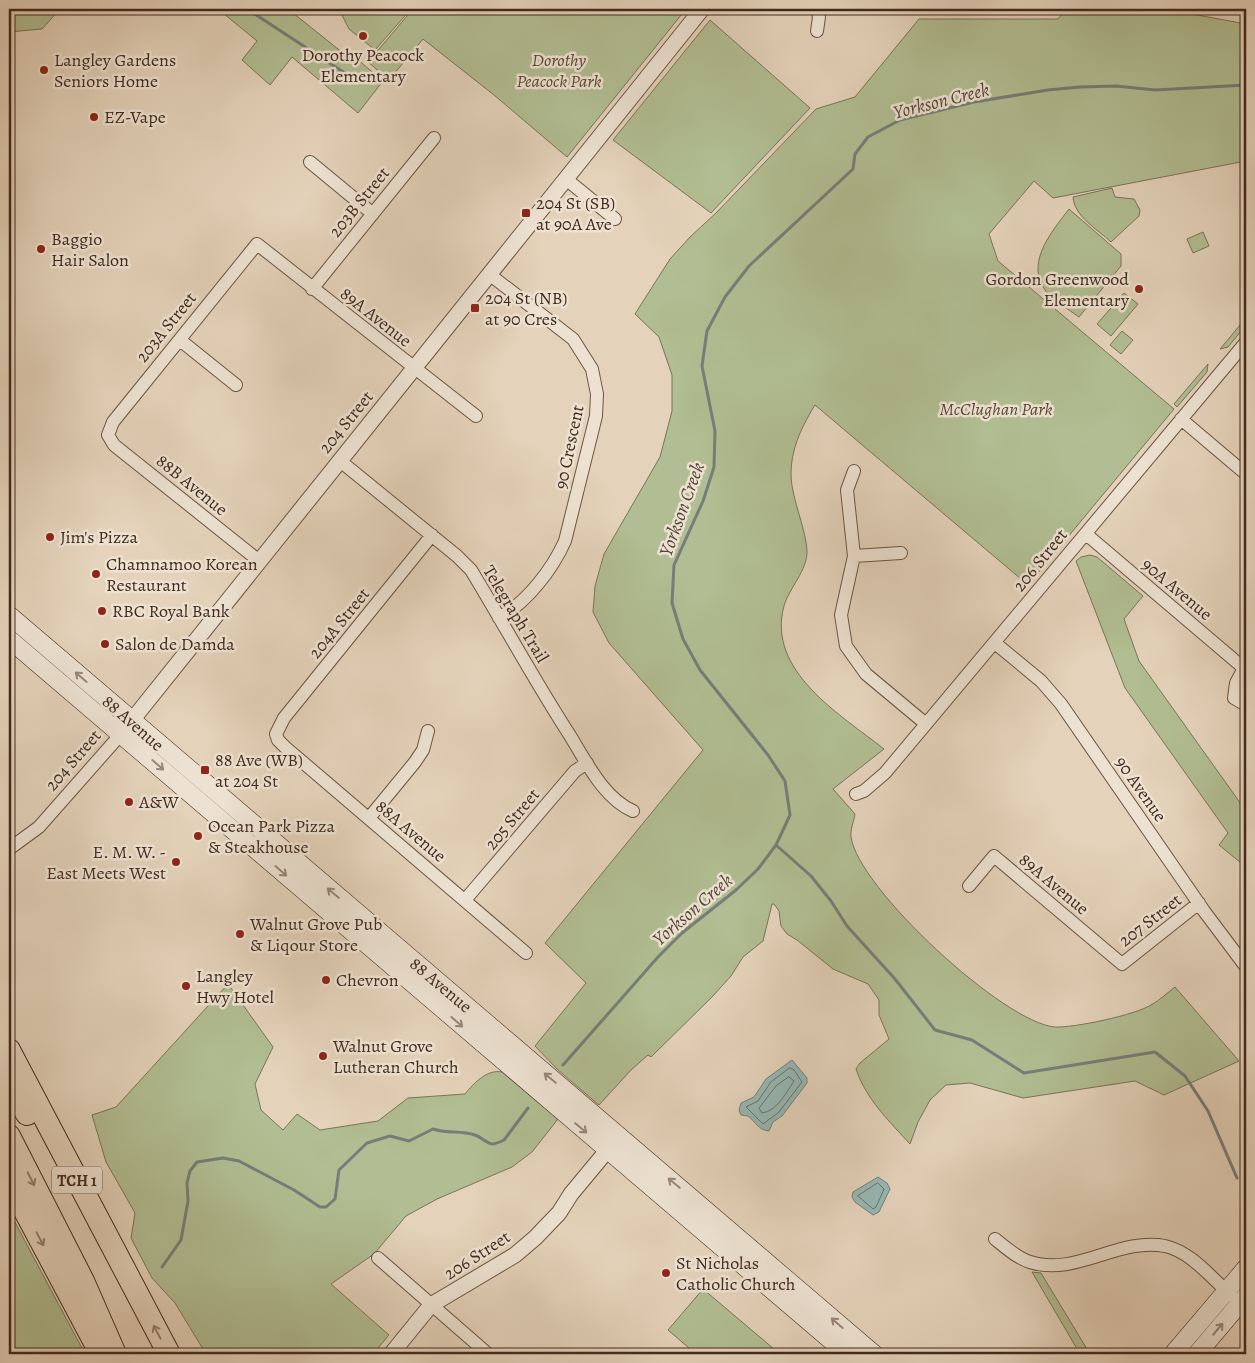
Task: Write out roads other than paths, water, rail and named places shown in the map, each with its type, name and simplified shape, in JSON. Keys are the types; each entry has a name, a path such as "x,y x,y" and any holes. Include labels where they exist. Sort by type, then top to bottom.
{"highway":[{"name":"TCH 1","path":"9,1050 169,1354"},
{"path":"9,1085 145,1310"},
{"path":"9,1136 83,1281 115,1354"},
{"path":"9,1181 101,1354"}],"main road":[{"name":"88 Avenue","path":"9,615 126,728"},
{"name":"88 Avenue","path":"9,639 126,728 435,992 607,1151 847,1354"},
{"name":"88 Avenue","path":"435,992 619,1136 874,1354"},
{"path":"661,1196 678,1202 731,1244 736,1245 743,1242"},
{"path":"1173,1354 1246,1268"},
{"path":"1197,1354 1243,1300"}],"street":[{"name":"204 Street","path":"9,849 39,827 126,728 258,560 702,9"},
{"path":"817,9 819,17 817,31"},
{"name":"203B Street","path":"312,289 434,138"},
{"path":"310,162 373,214"},
{"path":"566,179 615,219"},
{"name":"89A Avenue","path":"256,244 476,416"},
{"name":"203A Street","path":"108,435 113,422 256,244"},
{"name":"90 Crescent","path":"489,274 573,339 592,369 597,394 596,416 565,541 559,556 520,604 499,618"},
{"path":"180,340 236,385"},
{"name":"206 Street","path":"856,794 864,791 885,773 1246,342"},
{"path":"1180,420 1246,474"},
{"name":"88B Avenue","path":"108,435 114,445 258,560"},
{"name":"Telegraph Trail","path":"339,460 432,535 471,570 587,763 611,796 621,806 633,811"},
{"path":"854,472 847,490 854,556 841,615 846,646 866,674 926,724"},
{"name":"90A Avenue","path":"1086,534 1245,669"},
{"name":"204A Street","path":"276,734 284,718 432,535"},
{"path":"854,556 901,553"},
{"name":"90 Avenue","path":"995,643 1054,695 1246,967"},
{"path":"1245,669 1236,683 1234,698 1246,705"},
{"path":"369,818 415,762 423,750 428,731"},
{"name":"88A Avenue","path":"276,734 278,740 285,747 526,953"},
{"name":"205 Street","path":"465,900 575,771 587,763"},
{"name":"89A Avenue","path":"969,886 994,856 1122,964"},
{"name":"207 Street","path":"1122,964 1199,903"},
{"name":"206 Street","path":"392,1354 431,1305 515,1255 559,1213 571,1194 619,1136"},
{"path":"995,1239 1014,1254 1029,1262 1055,1266 1137,1245 1165,1246 1188,1256 1226,1291 1243,1300"},
{"path":"378,1258 488,1354"}],"water":[{"path":"792,1060 807,1078 807,1083 782,1116 773,1122 769,1131 762,1129 748,1116 741,1115 739,1110 741,1103 754,1097 766,1079"},
{"path":"878,1177 887,1183 890,1189 879,1212 873,1215 855,1202 852,1197 853,1192"}],"waterway":[{"path":"9,11 24,9"},
{"path":"247,9 357,81"},
{"name":"Yorkson Creek","path":"563,1065 658,957 682,933 736,890 758,869 776,845 790,815 785,781 768,755 700,670 683,639 672,603 674,565 703,501 714,467 715,431 702,366 707,331 725,297 749,266 853,169 855,154 868,137 900,120 974,102 1048,90 1116,86 1155,90 1246,85"},
{"path":"776,845 811,876 831,901 847,926 895,979 935,1030 972,1040 1024,1073 1155,1052 1185,1076 1208,1111 1237,1178"},
{"name":"Yorkson Creek","path":"162,1267 181,1240 188,1201 187,1183 190,1171 197,1162 223,1158 239,1161 294,1190 320,1207 326,1207 335,1199 339,1170 367,1143 390,1136 409,1141 433,1129 469,1134 495,1144 504,1140 528,1108"}],"place":[{"name":"Dorothy Peacock Elementary","path":"363,36"},
{"name":"Langley Gardens Seniors Home","path":"44,70"},
{"name":"EZ-Vape","path":"94,117"},
{"name":"204 St (SB) at 90A Ave","path":"526,213"},
{"name":"Baggio Hair Salon","path":"41,249"},
{"name":"Gordon Greenwood Elementary","path":"1139,289"},
{"name":"204 St (NB) at 90 Cres","path":"475,308"},
{"name":"Jim's Pizza","path":"50,537"},
{"name":"Chamnamoo Korean Restaurant","path":"96,574"},
{"name":"RBC Royal Bank","path":"102,611"},
{"name":"Salon de Damda","path":"105,644"},
{"name":"88 Ave (WB) at 204 St","path":"205,770"},
{"name":"A&W","path":"129,802"},
{"name":"Ocean Park Pizza & Steakhouse","path":"198,836"},
{"name":"E. M. W. - East Meets West","path":"176,862"},
{"name":"Walnut Grove Pub & Liqour Store","path":"240,934"},
{"name":"Chevron","path":"326,980"},
{"name":"Langley Hwy Hotel","path":"186,986"},
{"name":"Walnut Grove Lutheran Church","path":"323,1056"},
{"name":"St Nicholas Catholic Church","path":"666,1273"}],"park label":[{"name":"Dorothy Peacock Park","path":"559,70"},
{"name":"McClughan Park","path":"996,409"}]}
